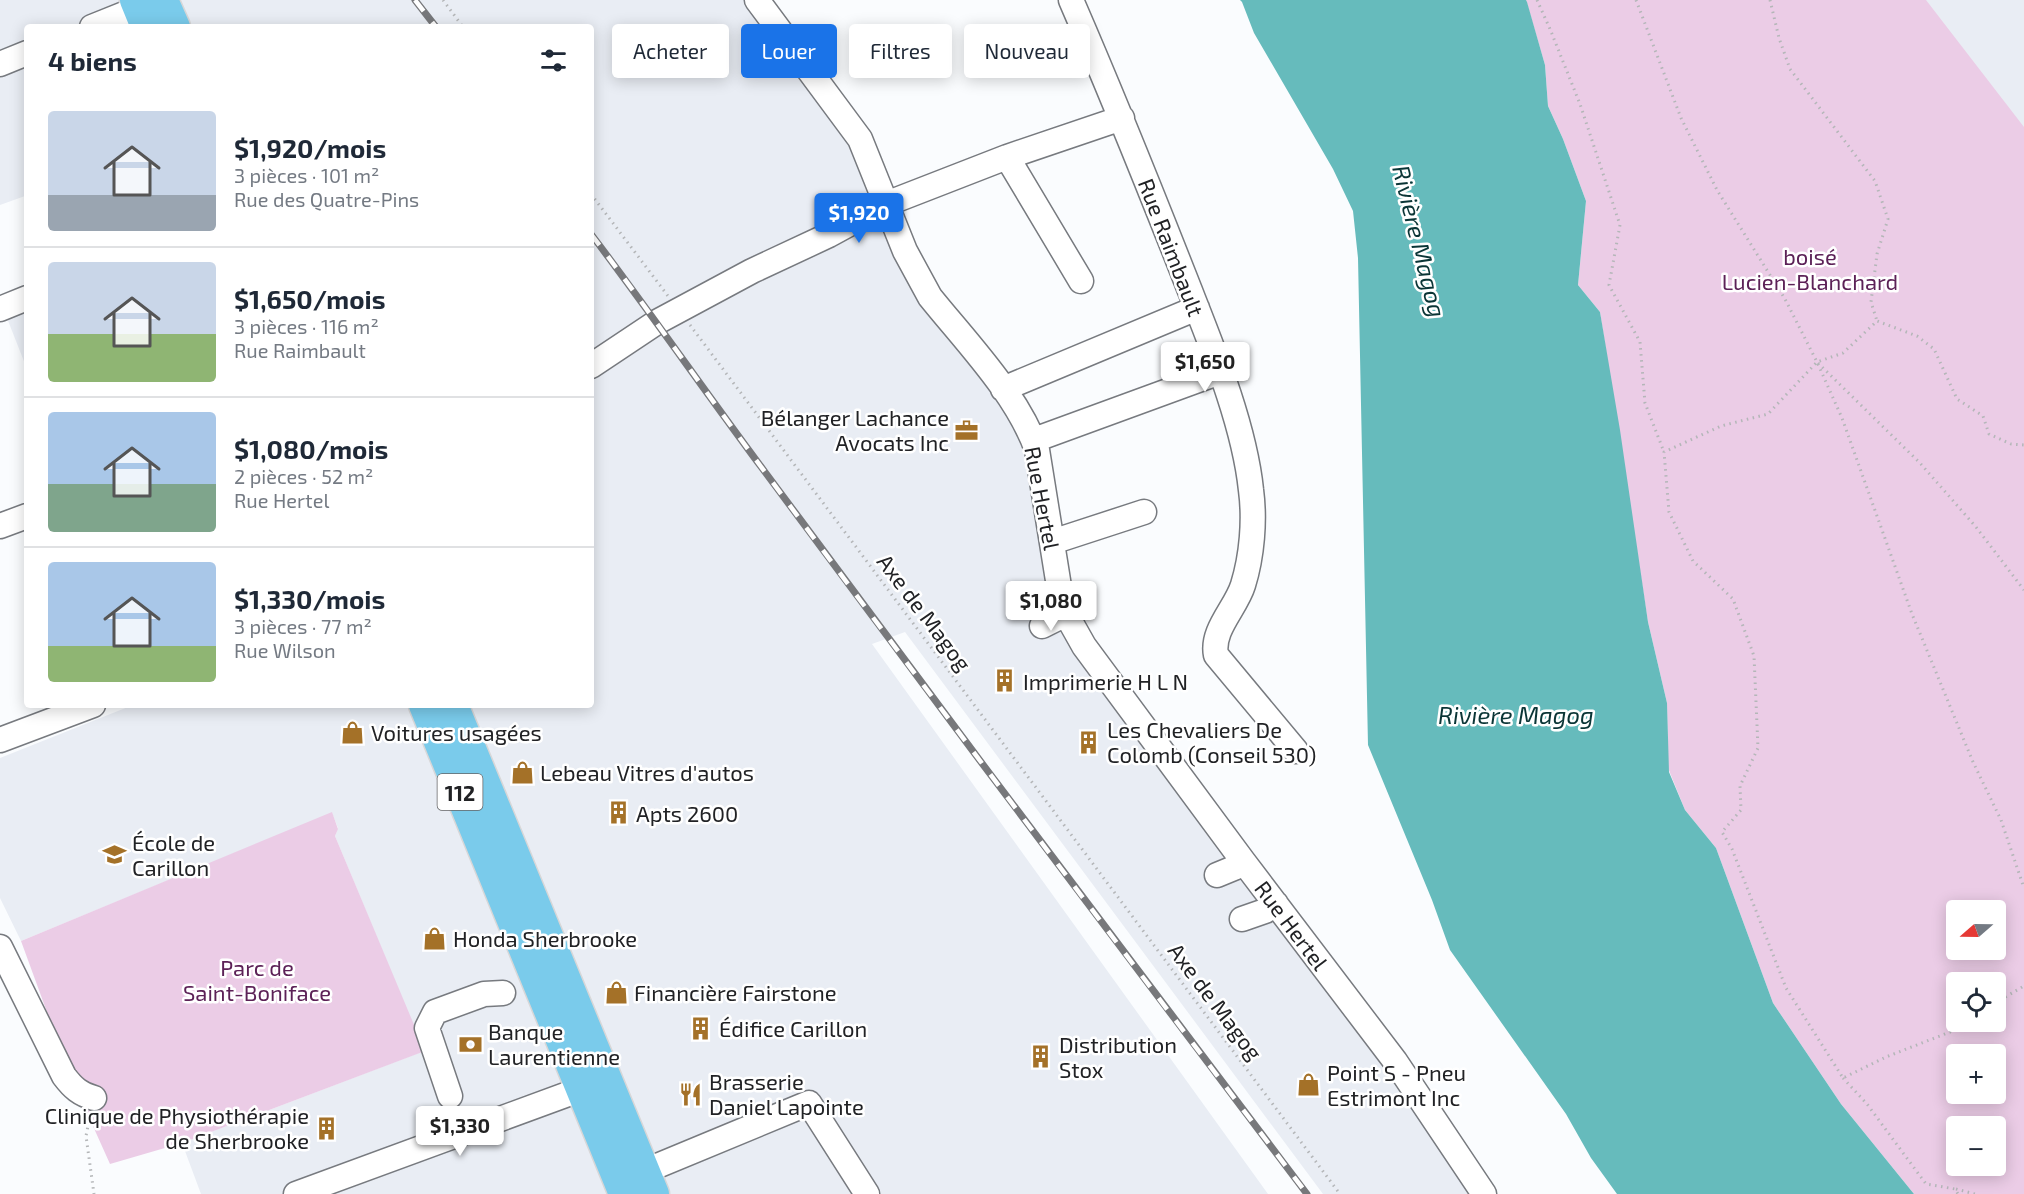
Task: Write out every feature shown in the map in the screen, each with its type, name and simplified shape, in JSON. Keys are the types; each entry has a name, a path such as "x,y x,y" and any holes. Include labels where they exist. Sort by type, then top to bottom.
{"main road":[{"path":"149,7 171,24"},
{"name":"112","path":"425,708 508,875 594,1085 624,1194"},
{"name":"112","path":"454,708 508,875"},
{"name":"112","path":"594,1085 650,1183"}],"street":[{"name":"Rue Hertel","path":"757,0 860,139 905,251 930,297 1003,389 1034,440 1061,598 1066,614 1084,646 1145,746 1201,820 1243,861 1395,1061 1484,1194"},
{"name":"Rue Raimbault","path":"1071,0 1122,118 1197,308 1220,372 1248,470 1252,493 1251,545 1248,565 1238,600 1216,637 1214,646 1216,655 1296,751"},
{"path":"101,24 149,7"},
{"path":"3,69 24,55"},
{"path":"594,364 629,339 752,271 852,224 886,204 1122,118"},
{"path":"1007,158 1081,281"},
{"path":"0,309 24,299"},
{"path":"1003,389 1197,308"},
{"path":"1034,440 1220,372"},
{"path":"1052,542 1144,512"},
{"path":"0,526 24,517"},
{"path":"1042,626 1066,614"},
{"path":"0,740 85,708"},
{"path":"1217,875 1234,868 1243,861"},
{"path":"1242,919 1276,904"},
{"path":"1,953 64,1076 72,1087 94,1098"},
{"path":"450,1096 427,1028 435,1012 484,993 503,993"},
{"path":"296,1194 594,1085"},
{"path":"650,1183 809,1102 867,1194"}],"path":[{"path":"443,0 461,24"},
{"path":"1537,0 1551,29 1580,104 1620,225 1609,285 1640,342 1645,403 1664,452 1669,512 1693,561 1733,599 1754,656 1758,748 1740,786 1741,810 1722,832 1732,849 1786,988 1843,1078 1867,1104 1926,1185 1975,1194"},
{"path":"1636,0 1681,118 1717,190 1785,299 1842,418 1912,614 1972,762 2001,820 2024,888"},
{"path":"1770,0 1779,38 1790,69 1875,182 1888,219 1877,254 1871,302 1876,321"},
{"name":"Axe de Magog","path":"594,198 1340,1194"},
{"path":"1664,452 1721,426 1768,414 1817,362 1842,353 1876,321"},
{"path":"1876,321 1917,336 1934,349 1957,399 1983,416 1989,434 2011,444 2024,445"},
{"path":"1817,362 1920,463 1976,527 2024,590"},
{"path":"2006,997 2024,986"},
{"path":"1843,1078 1886,1057 1950,1032"},
{"path":"94,1098 86,1136 94,1194"},
{"path":"1955,1189 1958,1194"}],"shaded area":[{"path":"0,0 757,0 775,24 741,24 741,78 816,78 849,121 905,251 1024,421 1061,599 1484,1194 1323,1194 905,632 872,644 1268,1194 201,1194 182,1143 424,1051 335,836 338,828 332,813 21,941 0,898 0,758 125,708 594,708 594,24 24,24 24,196 0,205"},
{"path":"1872,0 2024,0 2024,193"},
{"path":"24,299 24,361 3,308"}],"green space":[{"name":"boisé Lucien-Blanchard","path":"1526,0 1926,0 2024,127 2024,1194 1914,1194 1841,1104 1773,1003 1716,848 1685,810 1668,768 1667,703 1648,622 1600,312 1578,285 1586,201 1548,106 1545,65"},
{"name":"Parc de Saint-Boniface","path":"332,812 338,829 335,836 425,1051 182,1143 110,1164 70,1075 21,941"}],"water":[{"name":"Rivière Magog","path":"1240,0 1526,0 1545,65 1548,106 1586,201 1578,285 1600,312 1648,622 1667,703 1669,772 1685,810 1716,848 1773,1003 1841,1104 1914,1194 1617,1194 1591,1158 1566,1114 1450,950 1432,900 1368,745 1358,258 1353,211 1333,169 1254,33"}],"railway":[{"path":"415,0 434,24"},
{"path":"594,238 900,653 1307,1194"}],"place":[{"name":"Bélanger Lachance Avocats Inc","path":"967,430"},
{"name":"Imprimerie H L N","path":"1005,681"},
{"name":"Voitures usagées","path":"353,732"},
{"name":"Les Chevaliers De Colomb (Conseil 530)","path":"1089,742"},
{"name":"Lebeau Vitres d'autos","path":"522,772"},
{"name":"Apts 2600","path":"618,813"},
{"name":"École de Carillon","path":"114,855"},
{"name":"Honda Sherbrooke","path":"435,938"},
{"name":"Financière Fairstone","path":"616,992"},
{"name":"Édifice Carillon","path":"701,1028"},
{"name":"Banque Laurentienne","path":"470,1044"},
{"name":"Distribution Stox","path":"1041,1057"},
{"name":"Point S - Pneu Estrimont Inc","path":"1309,1085"},
{"name":"Brasserie Daniel Lapointe","path":"691,1094"},
{"name":"Clinique de Physiothérapie de Sherbrooke","path":"327,1128"}]}
